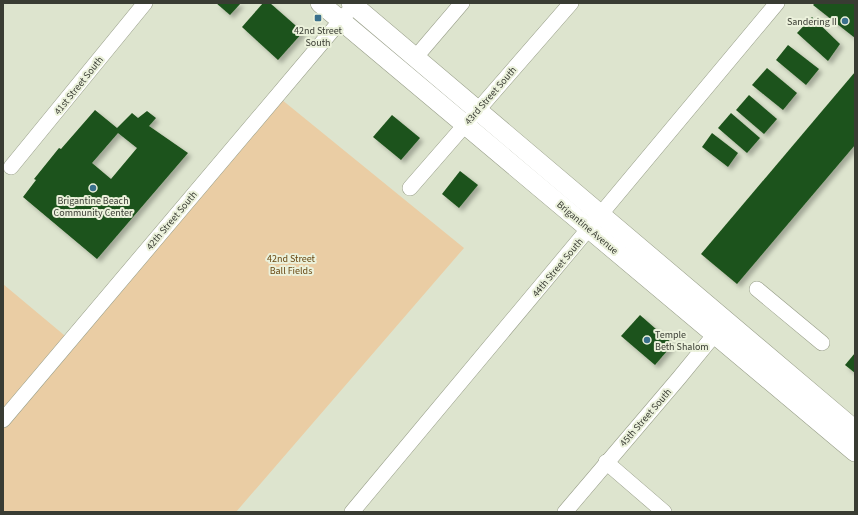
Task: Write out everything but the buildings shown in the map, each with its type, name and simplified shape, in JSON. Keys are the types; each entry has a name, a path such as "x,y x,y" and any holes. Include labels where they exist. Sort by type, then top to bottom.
{"main road":[{"name":"Brigantine Avenue","path":"320,3 471,118 595,222 722,329 855,452"},
{"name":"Brigantine Avenue","path":"353,4 415,58 471,118"},
{"name":"Brigantine Avenue","path":"722,329 855,430"}],"street":[{"name":"41st Street South","path":"11,167 145,3"},
{"path":"415,58 462,3"},
{"name":"43rd Street South","path":"410,188 571,3"},
{"name":"44th Street South","path":"352,512 777,3"},
{"path":"341,20 353,4"},
{"name":"42th Street South","path":"3,420 341,20"},
{"path":"757,289 822,343"},
{"name":"45th Street South","path":"565,512 606,462 722,329"},
{"path":"606,462 664,512"}],"green space":[{"name":"42nd Street Ball Fields","path":"276,95 464,248 236,512 3,512 3,284 70,340"}],"place":[{"name":"42nd Street South","path":"318,18"},
{"name":"Sandering II","path":"845,21"},
{"name":"Brigantine Beach Community Center","path":"93,188"},
{"name":"Temple Beth Shalom","path":"647,340"}]}
